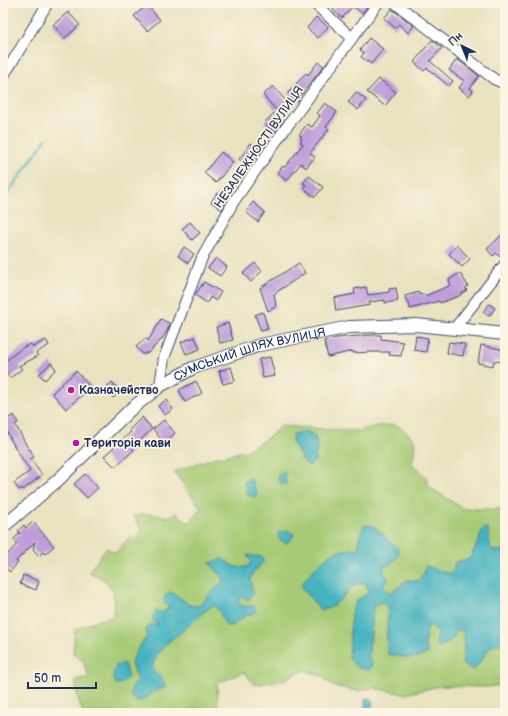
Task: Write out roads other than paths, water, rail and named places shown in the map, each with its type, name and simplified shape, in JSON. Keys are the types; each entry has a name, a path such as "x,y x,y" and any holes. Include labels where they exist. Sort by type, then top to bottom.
{"main road":[{"name":"СУМСЬКИЙ ШЛЯХ ВУЛИЦЯ","path":"3,527 58,480 131,409 160,386 193,368 260,345 349,327 416,325 505,334"}],"street":[{"path":"3,77 48,3"},
{"path":"314,3 352,38"},
{"name":"НЕЗАЛЕЖНОСТІ ВУЛИЦЯ","path":"160,386 164,358 202,258 234,201 378,3"},
{"path":"396,3 494,79 505,84"},
{"path":"454,329 505,264"}],"water":[{"path":"306,431 315,436 317,444 315,461 309,466 302,459 292,441 293,434"},
{"path":"283,472 285,473 286,484 281,484 278,479 278,475"},
{"path":"250,478 257,493 257,496 254,497 249,495 246,489 245,481"},
{"path":"364,525 374,526 397,548 399,555 391,564 383,566 385,574 389,579 383,586 390,593 400,587 407,580 418,581 424,573 426,566 450,574 454,570 455,562 470,559 483,528 488,529 491,550 505,551 505,641 489,648 474,670 462,664 464,631 457,630 452,639 439,648 436,644 438,630 429,625 425,643 428,653 414,658 388,654 387,631 389,608 382,602 376,604 372,612 372,626 368,656 372,665 370,670 358,668 349,659 351,614 356,601 369,592 366,583 355,585 337,603 321,611 301,586 314,568 331,554 359,548 359,538"},
{"path":"288,531 294,534 291,540 285,543 278,538 279,532"},
{"path":"247,555 262,557 263,562 253,573 250,579 253,592 249,600 243,596 238,600 241,606 254,606 256,612 243,617 232,626 225,625 220,612 214,605 206,610 164,646 157,655 152,669 165,683 166,687 157,690 145,699 136,701 130,696 132,688 138,679 131,664 136,652 147,637 146,629 153,624 158,624 153,620 153,614 157,611 161,613 169,608 164,602 165,595 171,592 189,605 198,606 223,582 220,574 210,563 223,558 234,566 241,568 248,566 251,562"},
{"path":"124,663 128,676 123,682 116,684 113,677 114,671 116,666"},
{"path":"369,697 372,701 373,713 365,713 365,699"}],"waterway":[{"path":"3,200 46,139"}],"place":[{"name":"Казначейство","path":"71,390"},
{"name":"Територія кави","path":"76,443"}]}
